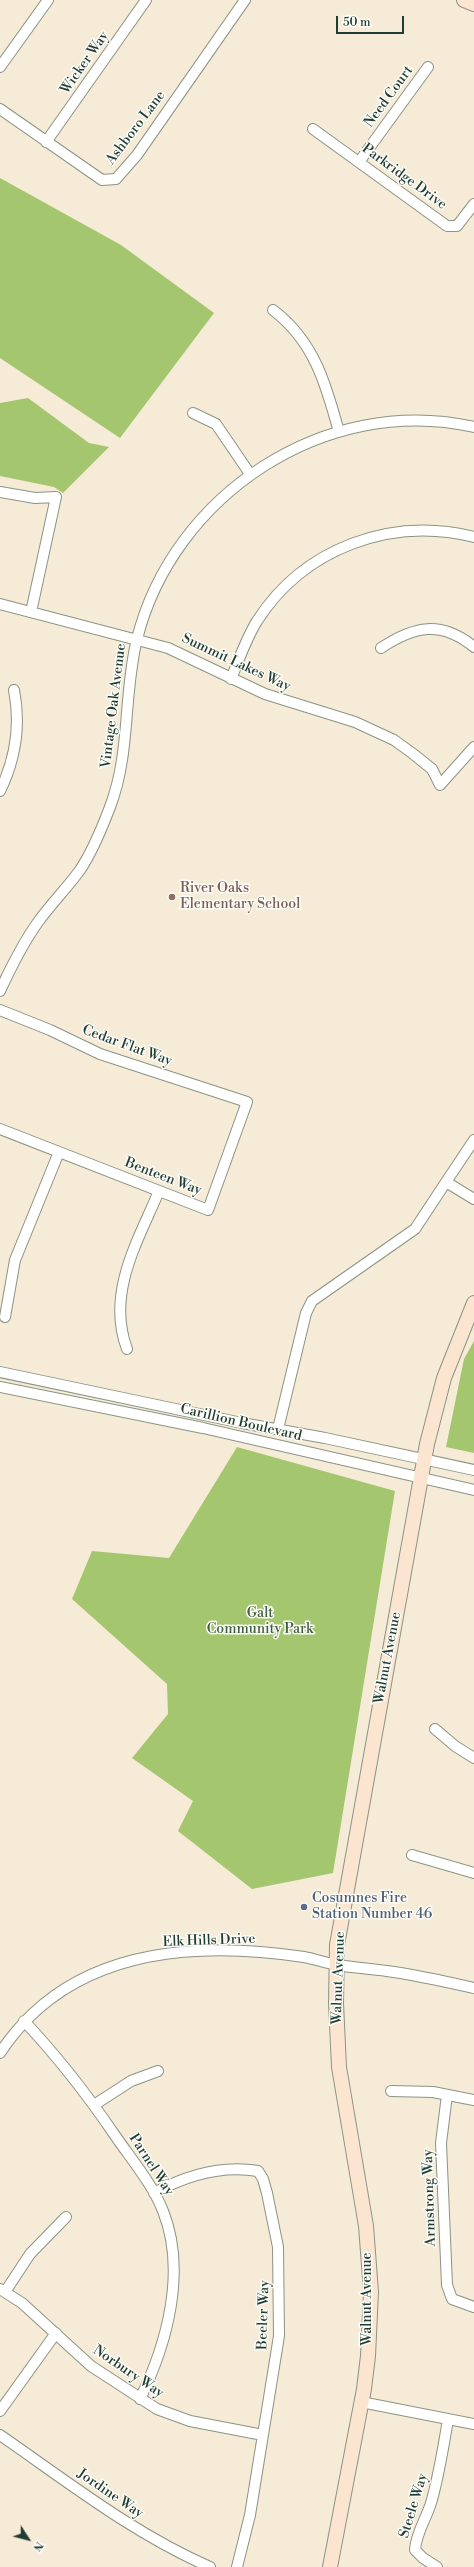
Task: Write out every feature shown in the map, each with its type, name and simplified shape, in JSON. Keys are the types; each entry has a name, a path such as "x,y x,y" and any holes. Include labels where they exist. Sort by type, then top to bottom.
{"street":[{"path":"0,67 48,0"},
{"name":"Wicker Way","path":"46,142 146,0"},
{"name":"Ashboro Lane","path":"0,109 102,180 116,179 137,155 245,0"},
{"path":"464,0 474,4"},
{"name":"Need Court","path":"359,162 428,67"},
{"name":"Parkridge Drive","path":"312,129 447,226 457,226 474,204"},
{"path":"273,310 295,330 313,355 325,382 339,432"},
{"path":"194,413 216,424 250,474"},
{"name":"Vintage Oak Avenue","path":"0,991 38,922 80,870 102,829 112,804 123,761 129,688 137,639 154,590 179,546 211,507 250,474 293,449 339,432 390,422 416,421 474,427"},
{"path":"0,492 35,498 56,497 31,612"},
{"path":"231,679 247,640 266,608 292,580 322,558 363,539 403,531 440,530 474,537"},
{"name":"Summit Lakes Way","path":"0,604 137,639 182,653 231,679 287,702 354,722 375,730 412,753 432,769 440,785 474,747"},
{"path":"381,648 405,634 422,629 446,631 459,636 474,647"},
{"path":"0,791 12,764 16,742 18,720 14,690"},
{"name":"Cedar Flat Way","path":"0,1010 50,1030 100,1054 247,1102"},
{"name":"Benteen Way","path":"0,1129 208,1210 247,1102"},
{"path":"278,1429 306,1313 312,1301 416,1229 474,1140"},
{"path":"5,1316 15,1260 59,1152"},
{"path":"446,1182 474,1199"},
{"path":"127,1349 119,1321 121,1286 159,1191"},
{"name":"Walnut Avenue","path":"330,2567 361,2402 368,2356 370,2261 363,2205 342,2094 338,2040 337,1965 343,1908 425,1459 444,1378 474,1302"},
{"name":"Carillion Boulevard","path":"0,1372 474,1470"},
{"name":"Carillion Boulevard","path":"0,1387 203,1428 474,1490"},
{"path":"435,1729 455,1746 474,1758"},
{"path":"412,1855 474,1873"},
{"name":"Elk Hills Drive","path":"0,2053 24,2020 40,2005 73,1983 118,1964 148,1957 209,1952 253,1952 305,1958 337,1965 395,1972 474,1988"},
{"name":"Parnel Way","path":"24,2020 57,2055 94,2105 154,2193 169,2230 173,2277 164,2341 159,2358 140,2399"},
{"path":"94,2105 113,2091 158,2071"},
{"path":"391,2091 411,2090 474,2100"},
{"name":"Armstrong Way","path":"447,2095 441,2143 447,2285 452,2299 474,2307"},
{"name":"Beeler Way","path":"154,2193 181,2180 229,2169 258,2171 263,2179 274,2218 278,2247 280,2310 276,2361 250,2515 237,2567"},
{"path":"2,2291 30,2254 66,2217"},
{"name":"Norbury Way","path":"2,2291 22,2303 91,2366 140,2399 171,2415 263,2435"},
{"path":"0,2412 56,2333"},
{"path":"361,2402 474,2424"},
{"name":"Steele Way","path":"437,2567 423,2558 415,2550 416,2539 428,2512 436,2487 448,2420"},
{"name":"Jordine Way","path":"0,2435 132,2526 164,2545 210,2567"}],"green space":[{"path":"0,178 121,245 214,313 120,438 0,358"},
{"path":"28,398 89,443 109,447 63,493 54,487 0,476 0,403"},
{"path":"474,1341 474,1453 446,1447 464,1359"},
{"name":"Galt Community Park","path":"237,1447 395,1491 333,1873 252,1889 178,1831 193,1801 132,1758 168,1714 167,1684 72,1599 92,1551 169,1558"}],"place":[{"name":"River Oaks Elementary School","path":"172,897"},
{"name":"Cosumnes Fire Station Number 46","path":"304,1907"}]}
